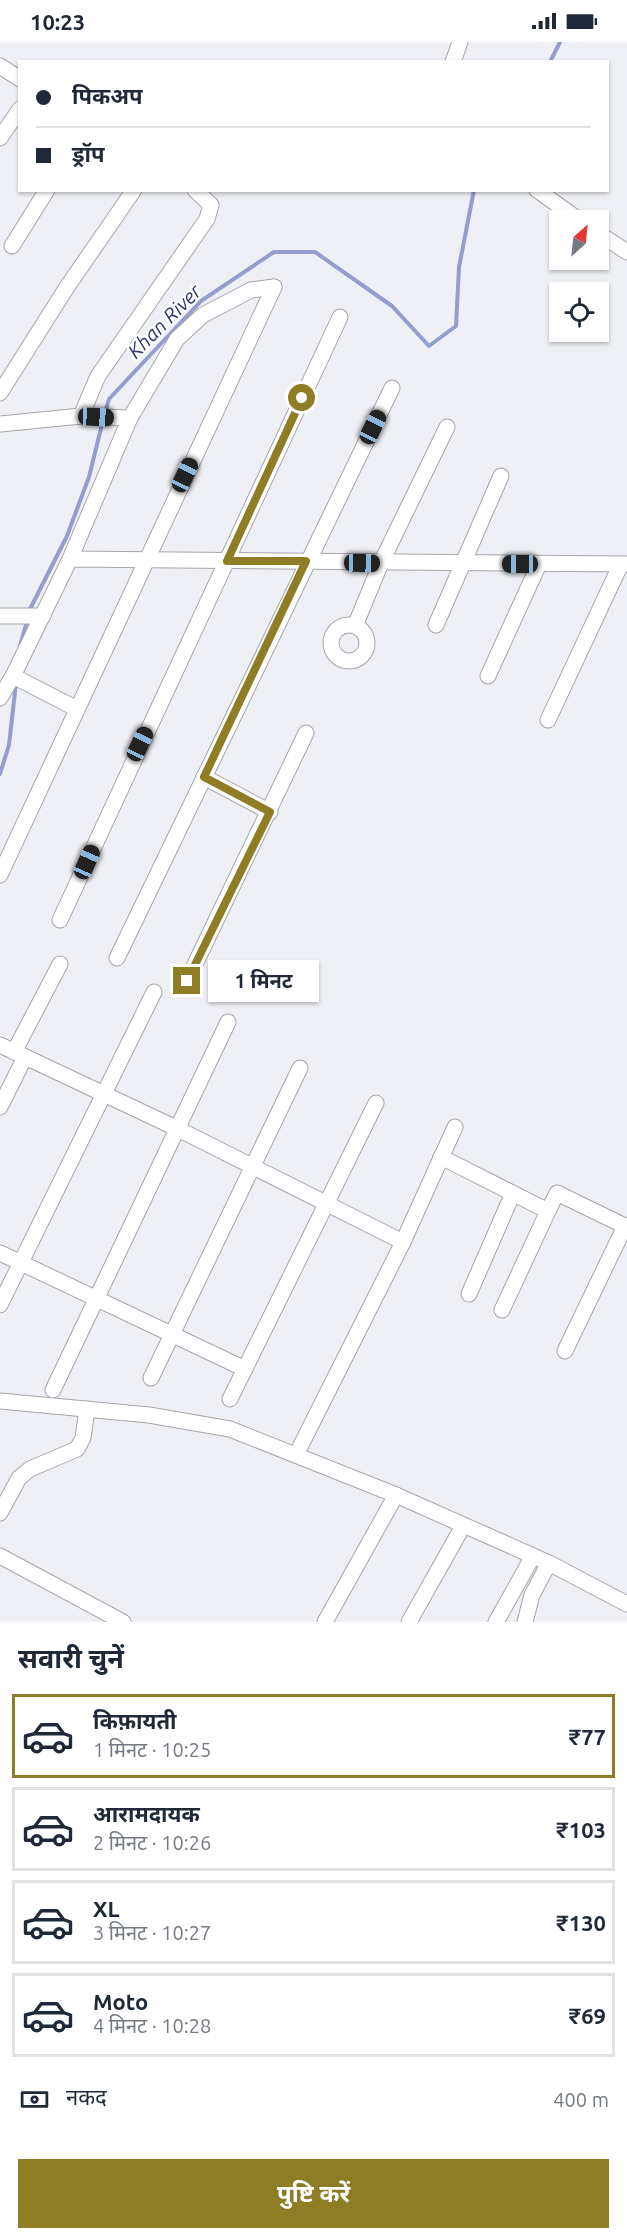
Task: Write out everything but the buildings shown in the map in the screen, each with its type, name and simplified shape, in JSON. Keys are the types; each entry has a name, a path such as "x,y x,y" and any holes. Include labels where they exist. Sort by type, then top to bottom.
{"street":[{"path":"454,60 460,42"},
{"path":"0,66 18,78"},
{"path":"0,138 18,112"},
{"path":"12,246 46,192"},
{"path":"0,393 67,287 133,192"},
{"path":"96,416 98,376 207,219 211,205 197,192"},
{"path":"540,192 565,210"},
{"path":"609,240 627,252"},
{"path":"0,698 14,676 44,616 130,418 177,339 203,315 251,290 274,287 75,708 0,875"},
{"path":"60,920 340,317"},
{"path":"117,958 306,561 392,388"},
{"path":"0,424 96,416 130,418"},
{"path":"355,626 381,563 447,427"},
{"path":"436,625 501,476"},
{"path":"70,559 624,564 548,720"},
{"path":"488,676 539,564"},
{"path":"0,616 44,616"},
{"path":"14,676 75,708"},
{"path":"187,981 306,733"},
{"path":"204,777 270,812"},
{"path":"0,1107 13,1051 60,964"},
{"path":"0,1305 153,992"},
{"path":"53,1390 228,1022"},
{"path":"13,1051 176,1128 403,1242"},
{"path":"151,1378 300,1068"},
{"path":"230,1399 376,1103"},
{"path":"297,1455 403,1242 455,1127"},
{"path":"441,1157 548,1210"},
{"path":"469,1294 513,1193"},
{"path":"502,1310 556,1193 626,1227 565,1351"},
{"path":"0,1252 245,1369"},
{"path":"0,1401 149,1415 230,1429 396,1496 549,1563 627,1604"},
{"path":"0,1513 19,1478 30,1469 77,1449 83,1438 87,1409"},
{"path":"325,1622 396,1496"},
{"path":"409,1622 463,1526"},
{"path":"0,1556 123,1622"},
{"path":"496,1622 533,1556"},
{"path":"525,1622 532,1595 549,1563"}],"waterway":[{"name":"Khan River","path":"551,60 560,42"},
{"name":"Khan River","path":"105,413 109,399 201,301 274,252 315,252 392,306 429,346 456,326 459,267 474,192"},
{"name":"Khan River","path":"29,611 67,536 89,477 103,420"},
{"name":"Khan River","path":"20,646 27,621"},
{"name":"Khan River","path":"0,774 9,745 16,683"}],"route":[{"path":"187,981 270,812 204,777 306,561 227,561 302,398"}]}
